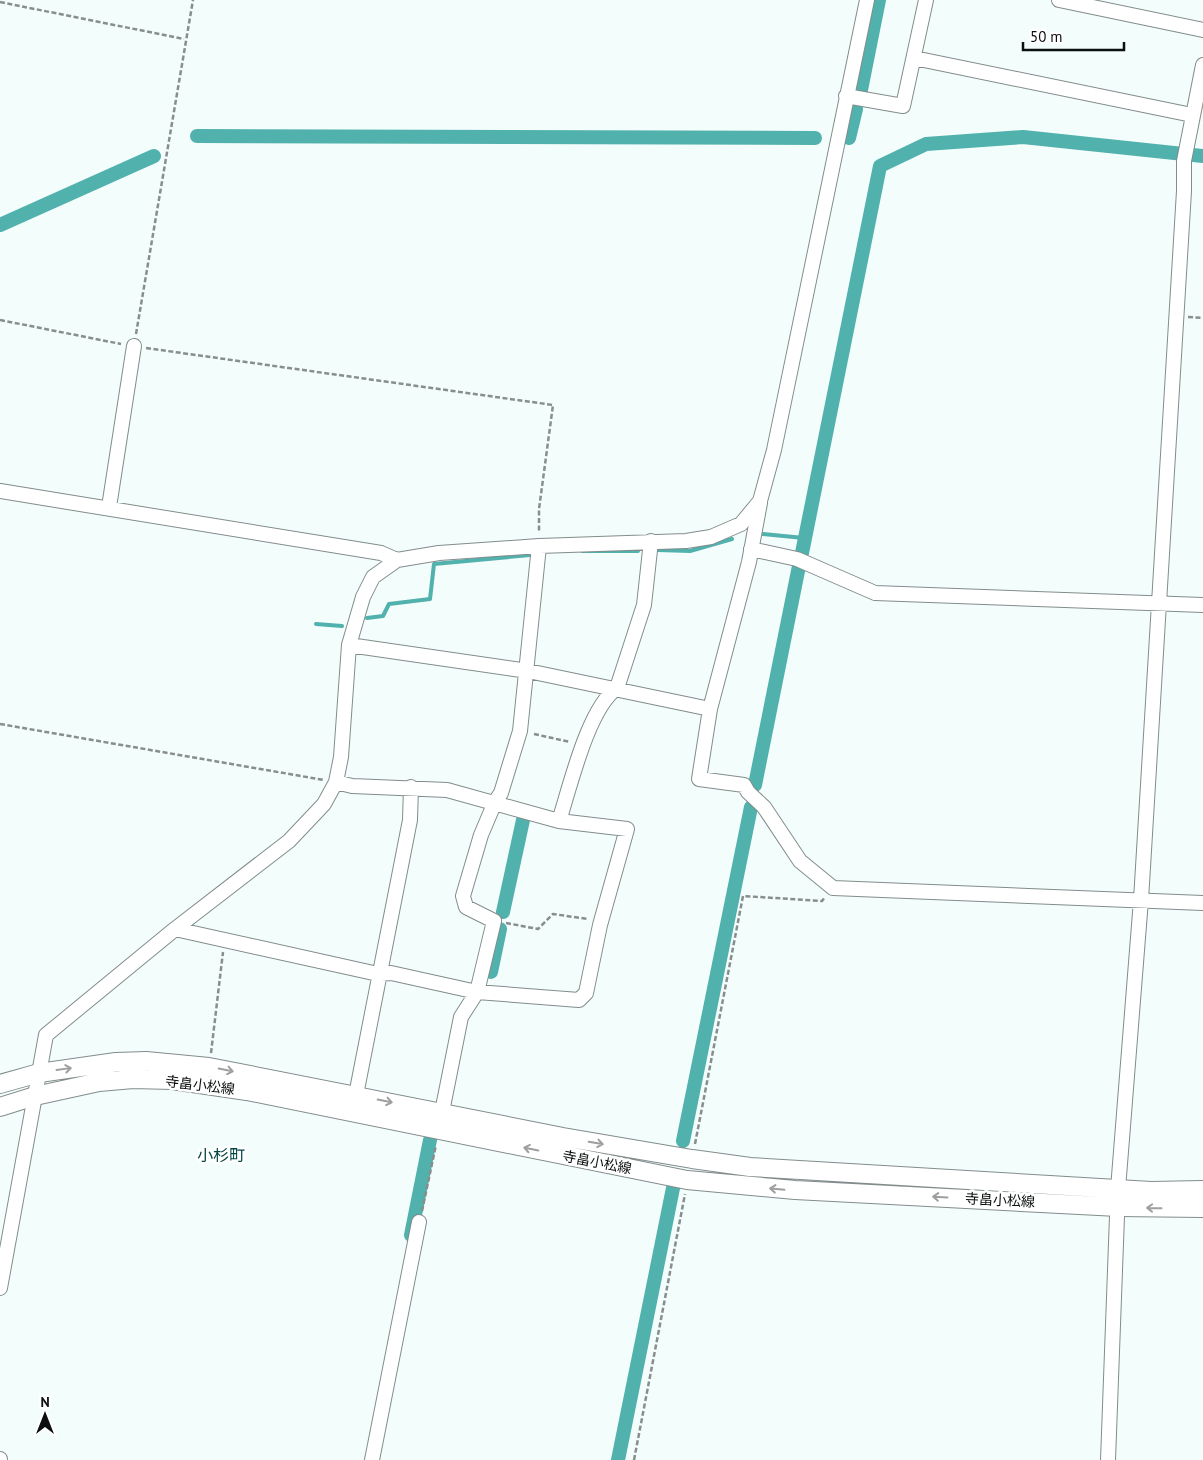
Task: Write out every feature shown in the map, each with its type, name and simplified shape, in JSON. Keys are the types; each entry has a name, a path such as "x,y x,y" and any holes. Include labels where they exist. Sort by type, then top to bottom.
{"main road":[{"name":"寺畠小松線","path":"0,1084 39,1073 116,1062 146,1061 209,1067 356,1095 441,1120 688,1180 795,1190 1118,1207 1203,1208"},
{"name":"寺畠小松線","path":"0,1107 35,1096 99,1082 133,1079 172,1080 563,1137 692,1159 789,1170 1151,1191 1203,1190"}],"street":[{"path":"867,0 774,450 760,501 749,562 710,709 699,780 744,785 748,792 764,807 800,861 832,888 1203,904"},
{"path":"846,96 903,106 926,0"},
{"path":"1059,0 1203,30"},
{"path":"914,58 1192,116"},
{"path":"1108,1460 1118,1189 1141,900 1185,156 1203,65"},
{"path":"109,507 134,346"},
{"path":"0,491 109,507 381,553 397,560"},
{"path":"0,1288 46,1035 175,929 289,841 324,804 336,782 341,757 349,645 364,597 373,577 397,560 439,553 711,537 741,524 760,501"},
{"path":"559,822 585,737 608,694 616,688 644,605 651,541"},
{"path":"441,1120 461,1018 477,992 494,921 466,907 463,896 481,835 495,802 501,793 520,731 528,671 539,546"},
{"path":"751,549 797,559 875,593 1203,605"},
{"path":"349,645 528,671 710,709"},
{"path":"175,929 378,974 391,973 477,992 580,1000 586,993 601,920 627,829 559,822 495,802 447,790 352,786 336,782"},
{"path":"356,1095 378,974 410,820 411,787"},
{"path":"372,1460 420,1222"}],"path":[{"path":"134,346 184,40 193,0"},
{"path":"0,2 184,40"},
{"path":"0,320 134,346 553,405 539,509 539,546"},
{"path":"0,724 336,782"},
{"path":"520,731 583,745"},
{"path":"692,1159 743,896 822,901 832,888"},
{"path":"494,921 538,929 553,914 601,920"},
{"path":"209,1067 224,940"},
{"path":"420,1222 441,1120"},
{"path":"634,1460 688,1180"}],"waterway":[{"path":"861,90 879,0"},
{"path":"849,138 856,109"},
{"path":"197,136 815,138"},
{"path":"802,553 880,166 926,144 1023,137 1203,156"},
{"path":"0,225 154,156"},
{"path":"763,534 804,538"},
{"path":"658,550 690,551 732,539"},
{"path":"582,551 638,551"},
{"path":"367,618 383,616 389,604 430,599 434,564 530,555"},
{"path":"755,785 799,566"},
{"path":"316,624 342,626"},
{"path":"683,1141 751,807"},
{"path":"503,912 523,820"},
{"path":"491,972 500,929"},
{"path":"411,1235 430,1140"},
{"path":"618,1460 673,1188"}],"district":[{"name":"小杉町","path":"221,1155"}]}
